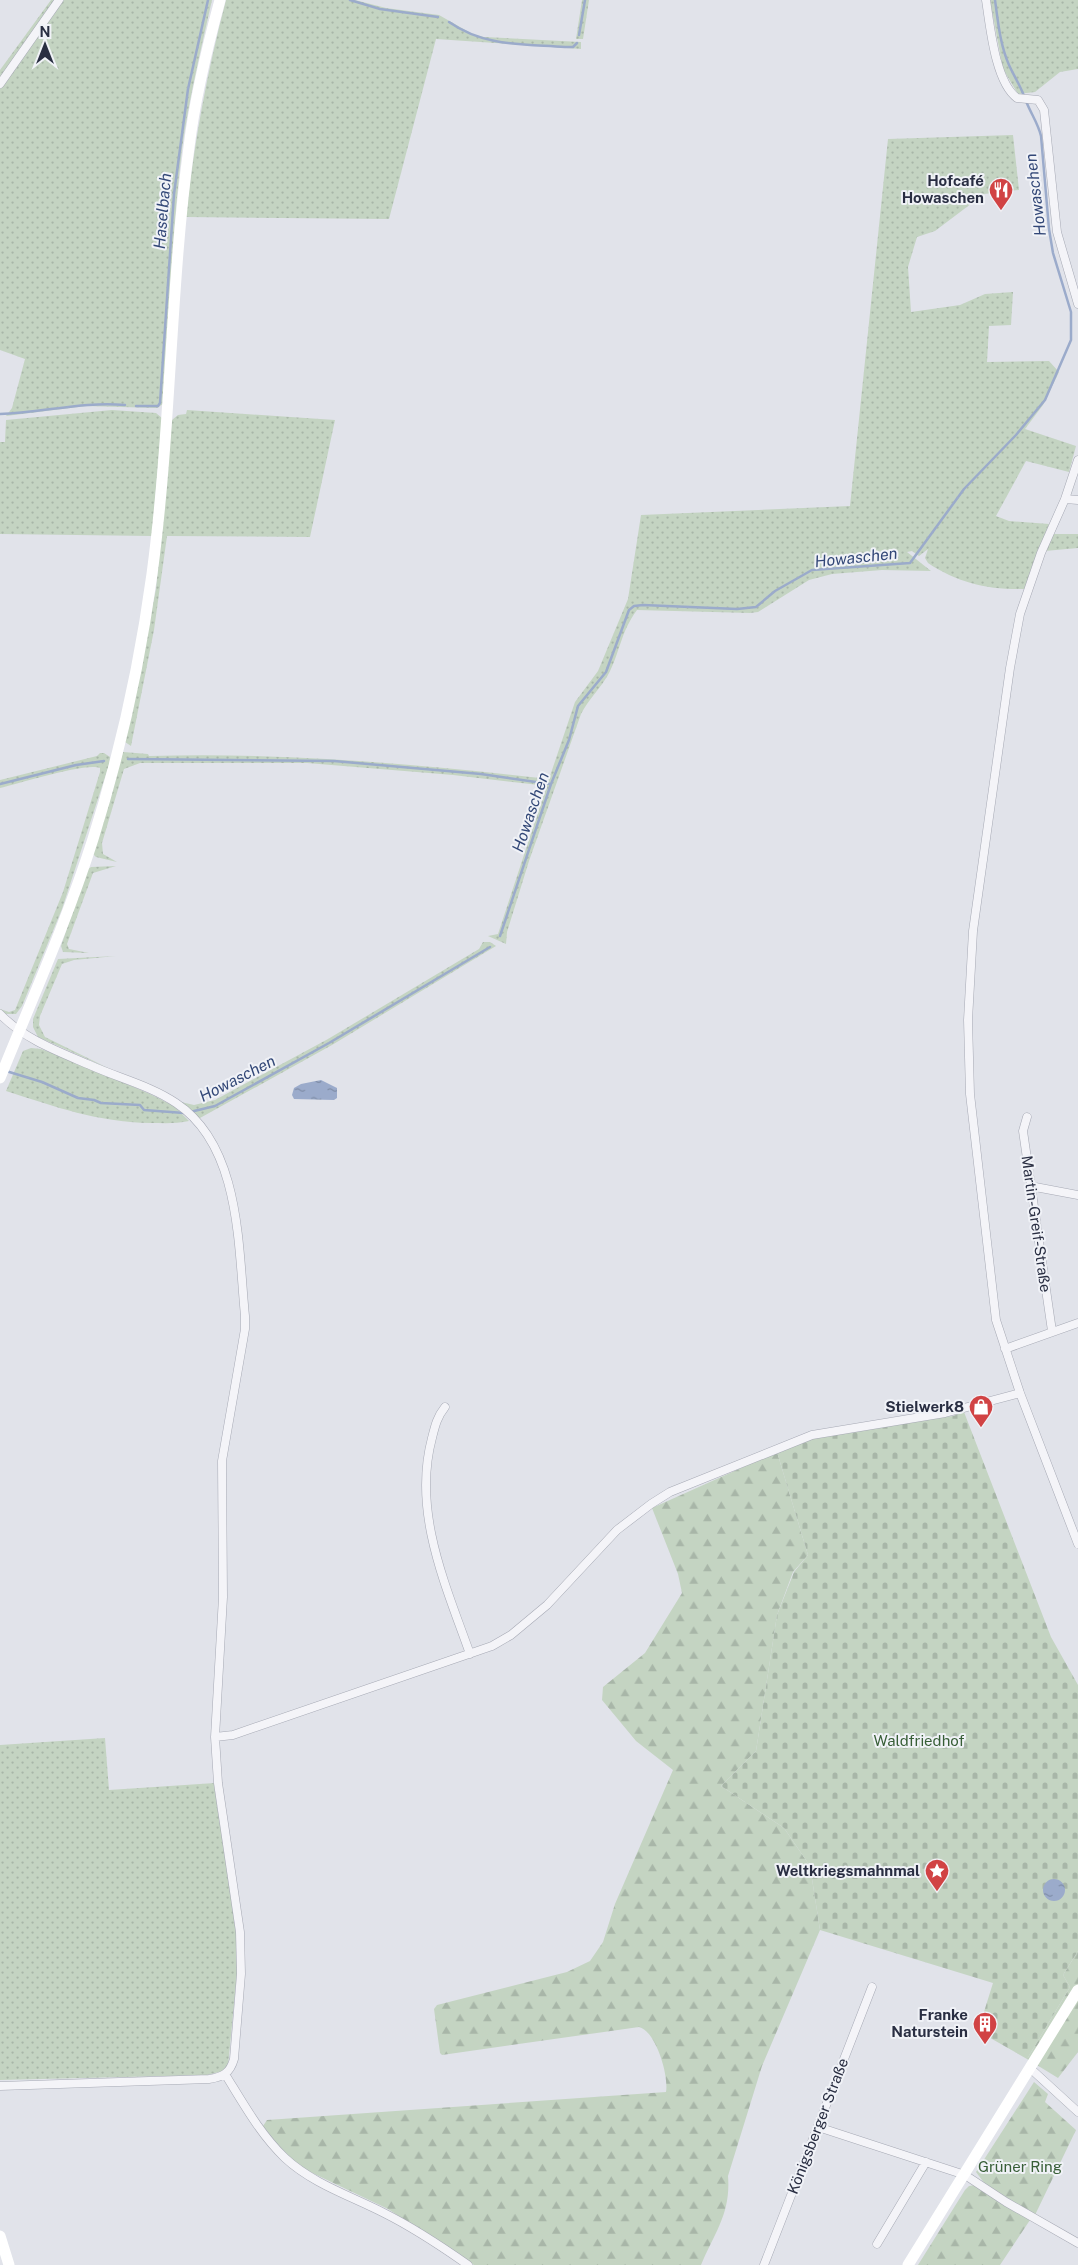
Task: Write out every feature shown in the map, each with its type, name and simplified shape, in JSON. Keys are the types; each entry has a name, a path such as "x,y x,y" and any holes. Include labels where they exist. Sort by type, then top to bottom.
{"street":[{"path":"0,84 59,0"},
{"path":"0,1078 52,953 92,841 119,745 144,631 163,476 180,228 189,145 199,86 220,0"},
{"path":"986,0 998,62 1008,86 1014,95 1042,103 1057,232 1078,304"},
{"path":"1078,460 1065,499 1041,553 1020,614 1010,668 969,970 970,1094 990,1285 996,1320 1020,1393 1078,1544"},
{"path":"1065,499 1078,500"},
{"path":"0,1014 35,1041 159,1094 181,1107 191,1116 216,1149 229,1181 245,1316 245,1329 222,1461 223,1598 215,1737 218,1783 240,1932 241,1974 234,2059 231,2069 225,2074 208,2079 0,2086"},
{"name":"Martin-Greif-Straße","path":"1027,1117 1023,1131 1052,1331"},
{"path":"1030,1186 1078,1195"},
{"path":"1005,1349 1078,1323"},
{"path":"215,1737 233,1735 492,1646 522,1626 547,1605 617,1530 645,1508 670,1492 812,1436 945,1413 1020,1393"},
{"path":"446,1407 438,1416 429,1448 427,1462 427,1512 435,1554 470,1654"},
{"name":"Königsberger Straße","path":"764,2265 872,1986"},
{"path":"908,2265 1031,2069 1078,1990"},
{"path":"1031,2069 1078,2112"},
{"path":"225,2074 256,2124 276,2149 296,2167 325,2185 408,2226 468,2265"},
{"path":"818,2126 964,2175 1013,2206 1078,2243"},
{"path":"877,2244 926,2162"},
{"path":"0,2236 8,2265"}],"green space":[{"path":"51,0 56,0 0,77 0,70"},
{"path":"64,0 212,0 182,149 173,245 163,404 157,408 86,406 6,416 12,408 25,359 0,350 0,89"},
{"path":"226,0 355,0 386,8 439,15 474,35 581,42 581,49 436,39 389,219 186,217 202,108"},
{"path":"582,0 589,0 583,39 576,39"},
{"path":"990,0 1078,0 1078,69 1060,72 1035,92 1018,94 1003,69"},
{"path":"1013,135 1019,190 984,194 935,231 917,237 908,267 911,312 960,305 985,294 1013,292 1011,325 989,326 987,362 1049,361 1059,372 1043,405 1025,429 1076,446 1069,472 1026,461 996,516 1009,521 1049,524 1025,589 998,588 974,584 951,576 928,563 925,558 928,549 919,556 912,551 907,552 931,571 882,570 832,574 809,580 758,612 637,610 631,618 608,675 581,714 529,861 507,932 506,944 488,936 498,934 546,788 539,785 453,775 307,763 140,763 124,769 102,843 103,854 117,862 96,857 92,853 123,752 148,754 149,756 250,756 350,760 549,779 575,702 598,671 628,599 641,515 850,506 888,139"},
{"path":"112,410 156,413 162,418 152,536 0,534 0,442 5,442 6,420"},
{"path":"187,410 335,420 310,537 167,536 154,630 131,746 125,742 156,589 172,420 178,415 186,414"},
{"path":"1052,534 1078,534 1078,548 1045,551"},
{"path":"100,753 110,757 109,765 62,909 22,1006 16,1014 5,1014 0,1009 9,1012 15,1010 63,892 100,768 81,768 51,774 0,788 0,780 97,756"},
{"path":"116,866 93,873 67,944 69,949 89,953 63,952 61,946 87,870 91,867"},
{"path":"483,942 490,942 496,946 332,1045 200,1118 196,1117 181,1102 194,1105 215,1100 328,1039 479,949"},
{"path":"116,956 74,960 62,964 40,1016 39,1025 45,1037 110,1069 38,1037 33,1027 33,1019 58,959"},
{"path":"31,1048 41,1049 71,1060 150,1094 174,1106 189,1121 150,1123 112,1120 77,1113 6,1091 23,1051"},
{"name":"Waldfriedhof","path":"964,1412 1051,1637 1078,1685 1078,1951 1063,1975 1070,1987 1027,2059 978,2031 993,1983 820,1930 810,1866 784,1828 721,1786 756,1751 777,1615 794,1572 808,1555 777,1452 828,1433 953,1416"},
{"path":"777,1452 808,1555 793,1572 777,1615 756,1751 721,1786 784,1828 810,1866 820,1930 762,2066 728,2176 727,2201 721,2222 701,2265 474,2265 388,2209 304,2169 283,2152 263,2126 267,2120 666,2092 663,2065 656,2045 645,2030 639,2027 442,2055 440,2053 434,2009 437,2005 567,1972 590,1961 603,1942 615,1904 673,1770 636,1741 602,1700 603,1687 645,1653 682,1593 678,1574 652,1508"},
{"path":"105,1738 109,1790 215,1783 237,1930 237,1974 228,2066 223,2071 207,2075 0,2080 0,1745"},
{"path":"1078,1951 1078,2052 1058,2078 1027,2059 1070,1987 1063,1975"},
{"name":"Grüner Ring","path":"1034,2082 1048,2094 1045,2102 1076,2130 1035,2215 988,2188 976,2172"},
{"name":"Grüner Ring","path":"975,2185 1030,2220 1000,2265 918,2265 965,2190 969,2186"}],"water":[{"path":"321,1080 337,1088 337,1098 334,1100 294,1099 292,1095 294,1088 301,1084"},
{"path":"1054,1879 1062,1882 1065,1890 1062,1898 1054,1901 1046,1898 1043,1890 1046,1882"}],"waterway":[{"name":"Haselbach","path":"136,406 158,406 160,403 174,194 188,89 208,0"},
{"name":"Haselbach","path":"350,0 380,9 438,17"},
{"name":"Haselbach","path":"579,35 585,0"},
{"name":"Howaschen","path":"995,0 1003,49 1024,96"},
{"name":"Haselbach","path":"449,22 476,36 505,43 565,47 573,47 577,43"},
{"name":"Howaschen","path":"500,936 551,784 569,740 578,706 606,672 629,610 634,606 643,605 737,609 756,607 775,591 812,570 910,563 964,489 1016,435 1045,400 1071,340 1071,312 1053,253 1049,229 1041,136 1026,101"},
{"name":"Haselbach","path":"0,414 78,406 125,405"},
{"path":"128,759 334,761 481,774 550,784"},
{"path":"0,784 76,765 104,761"},
{"name":"Howaschen","path":"190,1112 215,1106 329,1043 490,947"},
{"name":"Howaschen","path":"6,1071 42,1082 78,1098 101,1103 140,1105 144,1110 184,1113"}],"place":[{"name":"Hofcafé Howaschen","path":"1001,211"},
{"name":"Stielwerk8","path":"981,1428"},
{"name":"Weltkriegsmahnmal","path":"937,1892"},
{"name":"Franke Naturstein","path":"985,2045"}]}
